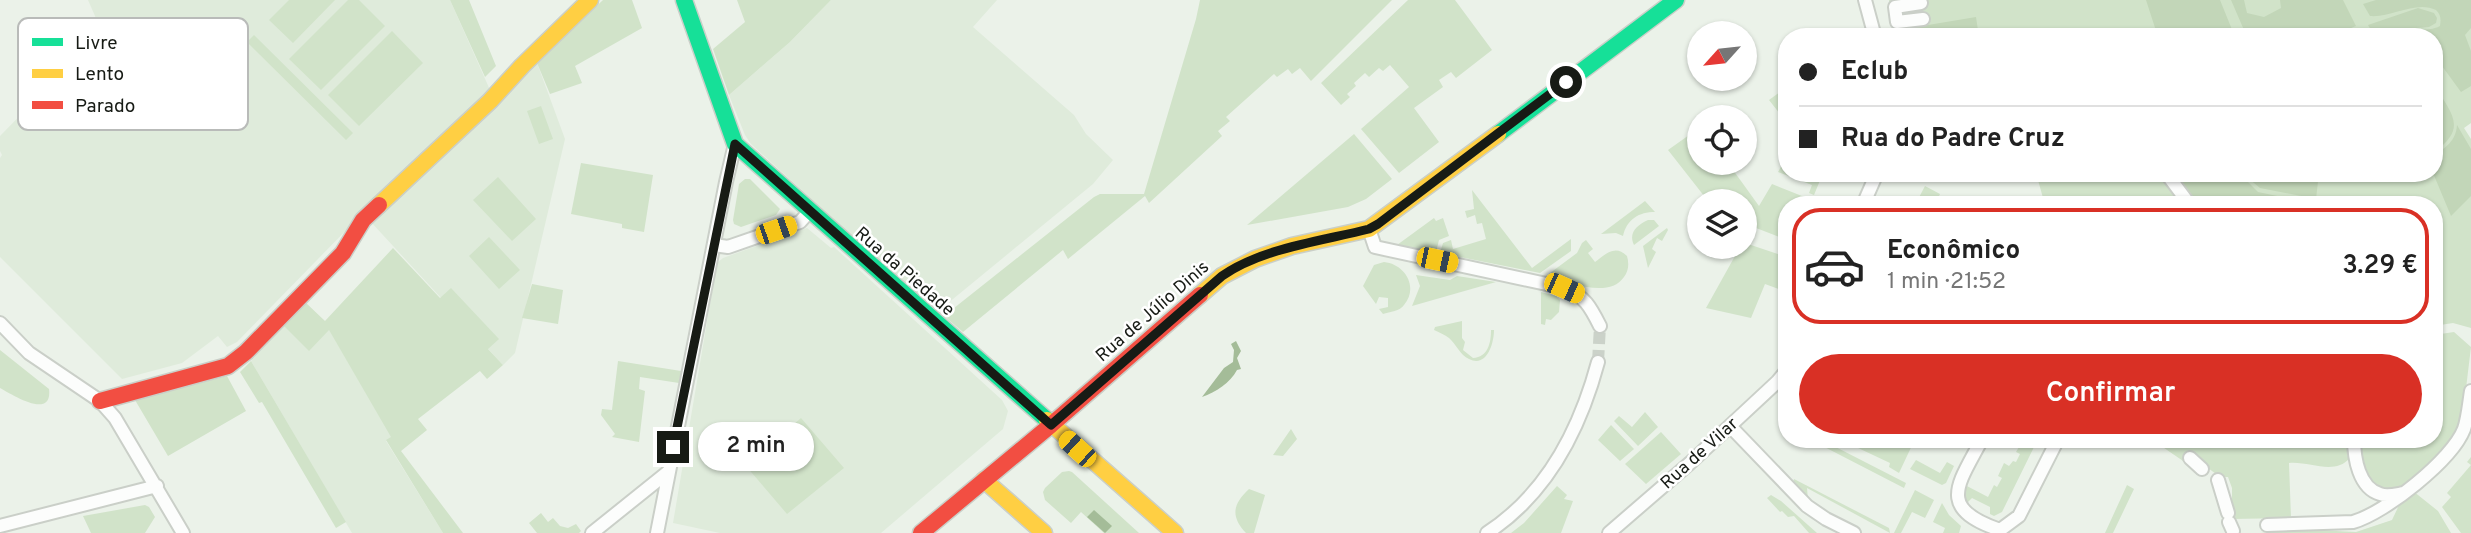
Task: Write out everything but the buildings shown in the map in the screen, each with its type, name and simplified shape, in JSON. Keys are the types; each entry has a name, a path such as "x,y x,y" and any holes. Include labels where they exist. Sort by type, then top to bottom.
{"street":[{"path":"100,401 228,366 246,352 343,253 363,220 490,101 590,0"},
{"path":"657,533 735,144 684,0"},
{"name":"Rua de Júlio Dinis","path":"921,533 1236,266 1255,258 1369,229 1676,0"},
{"path":"1865,0 1873,28"},
{"path":"1921,3 1895,7 1897,22 1923,19"},
{"name":"Rua da Piedade","path":"735,144 1175,533"},
{"path":"714,245 728,247 740,243 800,222 809,212"},
{"path":"1369,229 1375,247 1564,288 1580,294 1600,326"},
{"path":"0,323 29,353 100,401 115,418 183,533"},
{"path":"1487,533 1519,509 1539,486 1574,433 1588,399 1598,362"},
{"name":"Rua de Vilar","path":"1609,533 1778,381"},
{"path":"2267,525 2353,522 2393,502 2452,449 2464,428 2471,391"},
{"path":"1730,426 1807,506 1854,533"},
{"path":"1977,448 1958,486 1957,500 1968,514 2001,531 2019,516 2053,448"},
{"path":"2354,448 2354,460 2369,488 2382,495 2404,493"},
{"path":"2190,458 2201,473"},
{"path":"592,533 668,472"},
{"path":"984,480 1044,533"},
{"path":"2218,480 2230,522"},
{"path":"0,526 157,486"}],"shaded area":[{"path":"88,0 450,0 490,90 358,218 237,342 227,347 218,336 182,363 122,379 0,257 0,136 18,118 18,130 248,130 248,18 96,18"},
{"path":"289,0 335,0 293,43 269,20"},
{"path":"348,0 359,0 385,26 321,90 289,59"},
{"path":"450,0 469,0 496,66 485,77"},
{"path":"603,0 632,0 642,28 575,66 582,83 550,94 537,63"},
{"path":"737,0 831,0 790,42 729,95 713,49 745,22"},
{"path":"831,0 997,0 973,27 1074,115 1086,134 1113,160 1093,184 936,313 751,144 729,95 790,42"},
{"path":"1200,0 1392,0 1311,81 1300,68 1292,74 1288,69 1277,77 1274,74 1226,117 1230,121 1218,131 1222,136 1149,203 1145,196 1068,259 1063,250 963,332 944,316 1094,197 1100,194 1144,194"},
{"path":"1408,0 1455,0 1492,50 1456,78 1451,72 1439,80 1443,87 1414,108 1439,142 1399,173 1361,129 1409,87 1390,65 1383,71 1379,68 1369,77 1365,73 1354,83 1356,86 1347,94 1350,97 1341,105 1321,83"},
{"path":"1889,0 2471,0 2471,123 2464,128 2471,139 2471,328 2453,323 2443,325 2443,196 2192,196 2182,182 2443,182 2443,28 1894,28"},
{"path":"2146,0 2220,0 2231,28 2155,28"},
{"path":"2231,0 2244,0 2247,13 2264,17 2281,8 2280,0 2343,0 2356,26 2351,28 2243,28"},
{"path":"2376,0 2471,0 2471,28 2465,35 2471,51 2471,86 2461,92 2443,67 2443,28 2433,28 2440,26 2440,17 2436,10 2420,7 2370,16 2363,4"},
{"path":"2418,8 2434,13 2437,18 2436,23 2429,27 2370,28 2368,25"},
{"path":"1976,17 1978,28 1894,28 1893,24 1928,25"},
{"path":"392,31 423,63 359,126 328,95"},
{"path":"254,35 353,133 346,140 248,41"},
{"path":"537,63 565,139 515,353 503,365 370,221"},
{"path":"1778,94 1778,112 1769,100"},
{"path":"2443,100 2454,120 2451,135 2444,143"},
{"path":"541,106 553,139 539,144 527,111"},
{"path":"2457,125 2471,149 2471,196 2451,216 2437,182 2443,182 2443,148 2456,131"},
{"path":"1354,134 1392,179 1366,199 1348,207 1247,225"},
{"path":"1687,137 1687,174 1668,150"},
{"path":"581,163 653,175 644,232 622,228 622,224 571,214"},
{"path":"1688,175 1737,175 1747,189 1699,189"},
{"path":"498,177 536,219 512,241 473,200"},
{"path":"750,179 780,209 776,215 741,227 734,224 733,220 739,184"},
{"path":"1804,182 1819,182 1814,195 1809,193 1812,185"},
{"path":"2039,182 2164,182 2174,196 2042,196"},
{"path":"2182,182 2248,182 2258,192 2277,196 2192,196"},
{"path":"2253,182 2318,182 2316,196 2301,196 2260,188"},
{"path":"1772,184 1802,196 1778,196 1778,236 1757,228 1757,203 1759,206"},
{"path":"1925,186 1940,194 1939,196 1920,196"},
{"path":"1472,190 1532,268 1571,239 1571,251 1540,273 1440,253 1443,243 1451,240 1453,249 1486,239 1482,223 1477,224 1475,215 1467,218 1465,211 1474,209"},
{"path":"1645,201 1655,212 1634,218 1627,225 1623,236 1616,233 1601,234"},
{"path":"1434,218 1436,221 1443,218 1449,236 1439,240 1436,252 1397,245"},
{"path":"1648,220 1654,220 1659,226 1634,245 1632,237 1635,230"},
{"path":"807,228 831,248 834,247 1002,400 1008,411 1003,429 881,533 720,533 673,523 717,263 723,258"},
{"path":"1667,228 1662,241 1657,238 1652,249 1656,252 1648,268 1643,246"},
{"path":"489,237 520,270 499,289 469,256"},
{"path":"1586,240 1593,249 1588,253 1595,262 1607,253 1615,251 1623,252 1627,256 1627,272 1617,284 1587,287 1546,276 1577,253"},
{"path":"1757,247 1778,254 1778,289 1765,284 1751,318 1706,308 1733,259 1757,259"},
{"path":"393,248 440,298 451,288 499,339 488,349 503,365 487,379 480,371 418,419 427,430 401,451 463,533 443,533 386,440 391,437 329,330 309,351 284,326 306,303 325,321"},
{"path":"1384,262 1404,272 1410,284 1410,291 1402,307 1383,314 1379,309 1388,307 1388,298 1379,297 1376,304 1363,286 1374,265"},
{"path":"1416,275 1450,280 1457,276 1496,282 1412,306 1420,286"},
{"path":"532,284 563,290 558,324 522,318"},
{"path":"1541,292 1556,296 1560,300 1559,312 1551,320 1546,319 1545,325 1541,324"},
{"path":"306,303 324,321 392,437 386,441 443,533 352,533 251,361"},
{"path":"1462,321 1462,338 1465,342 1463,350 1473,358 1485,352 1491,330 1494,330 1491,347 1480,360 1469,359 1449,338 1434,330 1435,327"},
{"path":"2454,332 2471,347 2464,405 2457,432 2449,443 2406,485 2384,490 2374,486 2360,464 2359,448 2443,448 2443,334"},
{"path":"1236,341 1241,351 1237,358 1241,369 1222,386 1202,397 1224,368 1233,362 1234,350 1231,344"},
{"path":"0,350 49,389 45,403 30,403 0,388"},
{"path":"251,361 346,522 336,528 262,402 259,403 240,372"},
{"path":"618,361 681,371 679,383 640,377 639,389 645,391 639,442 612,437 615,434 601,415 602,409 612,410"},
{"path":"227,376 246,411 168,456 135,400"},
{"path":"1645,412 1658,427 1638,446 1614,421 1619,416 1632,427"},
{"path":"801,418 844,468 787,514 746,466"},
{"path":"1611,425 1634,449 1620,461 1598,440"},
{"path":"1291,429 1297,439 1283,456 1273,455"},
{"path":"1661,432 1681,454 1646,484 1625,464"},
{"path":"1826,448 1838,448 1906,483 1904,488"},
{"path":"1858,448 1911,448 1899,473 1889,467 1890,463"},
{"path":"2018,448 2034,448 2002,512 1994,516 1990,514 1990,507 1972,498 1968,502 1963,498 1963,484 1988,497 1994,485 1997,487 2002,478 1998,476 2004,463 2009,466 2013,461 2016,462 2020,454 2016,452"},
{"path":"2164,448 2350,448 2350,458 2337,466 2289,463 2291,518 2232,519 2232,488 2228,477 2220,477 2192,456 2186,463"},
{"path":"1916,460 1940,473 1947,462 1954,466 1946,483 1942,485 1910,469"},
{"path":"2471,465 2471,533 2461,533 2442,507 2451,497 2447,493"},
{"path":"1069,471 1139,533 1104,533 1081,512 1071,523 1045,500 1045,488 1062,472"},
{"path":"1794,479 1889,528 1890,533 1807,488 1808,500 1792,486"},
{"path":"2127,485 2134,489 2113,533 2105,533"},
{"path":"1557,486 1567,495 1564,499 1573,501 1561,533 1511,533 1524,523"},
{"path":"1249,489 1265,495 1254,533 1246,533 1241,527 1235,510"},
{"path":"1915,490 1934,500 1925,518 1912,512 1901,533 1894,533"},
{"path":"2413,491 2438,511 2451,533 2261,533 2296,529 2356,532 2392,520 2401,501"},
{"path":"1771,495 1817,533 1809,533 1794,516 1788,517 1780,512 1767,498"},
{"path":"1942,503 1949,515 1961,526 1959,533 1943,533 1945,528 1933,522"},
{"path":"145,505 155,517 145,533 91,533 83,516"},
{"path":"1094,510 1112,526 1105,533 1087,517"},
{"path":"541,513 548,522 553,518 560,526 568,528 576,524 581,531 537,533 529,523"}],"tunnel":[{"path":"1598,362 1600,326"}],"traffic: fast":[{"path":"684,0 735,144 1047,420"},
{"path":"1498,134 1676,0"}],"traffic: slow":[{"path":"379,205 490,101 590,0"},
{"path":"1200,295 1222,276 1255,259 1292,246 1369,229 1498,134"},
{"path":"1047,420 1175,533"},
{"path":"984,480 1044,533"}],"traffic: jam":[{"path":"100,401 228,366 246,352 343,253 363,220 379,205"},
{"path":"921,533 1051,425 1200,295"}],"route":[{"path":"673,447 735,144 1051,425 1236,266 1255,258 1369,229 1378,224 1566,82"}]}
